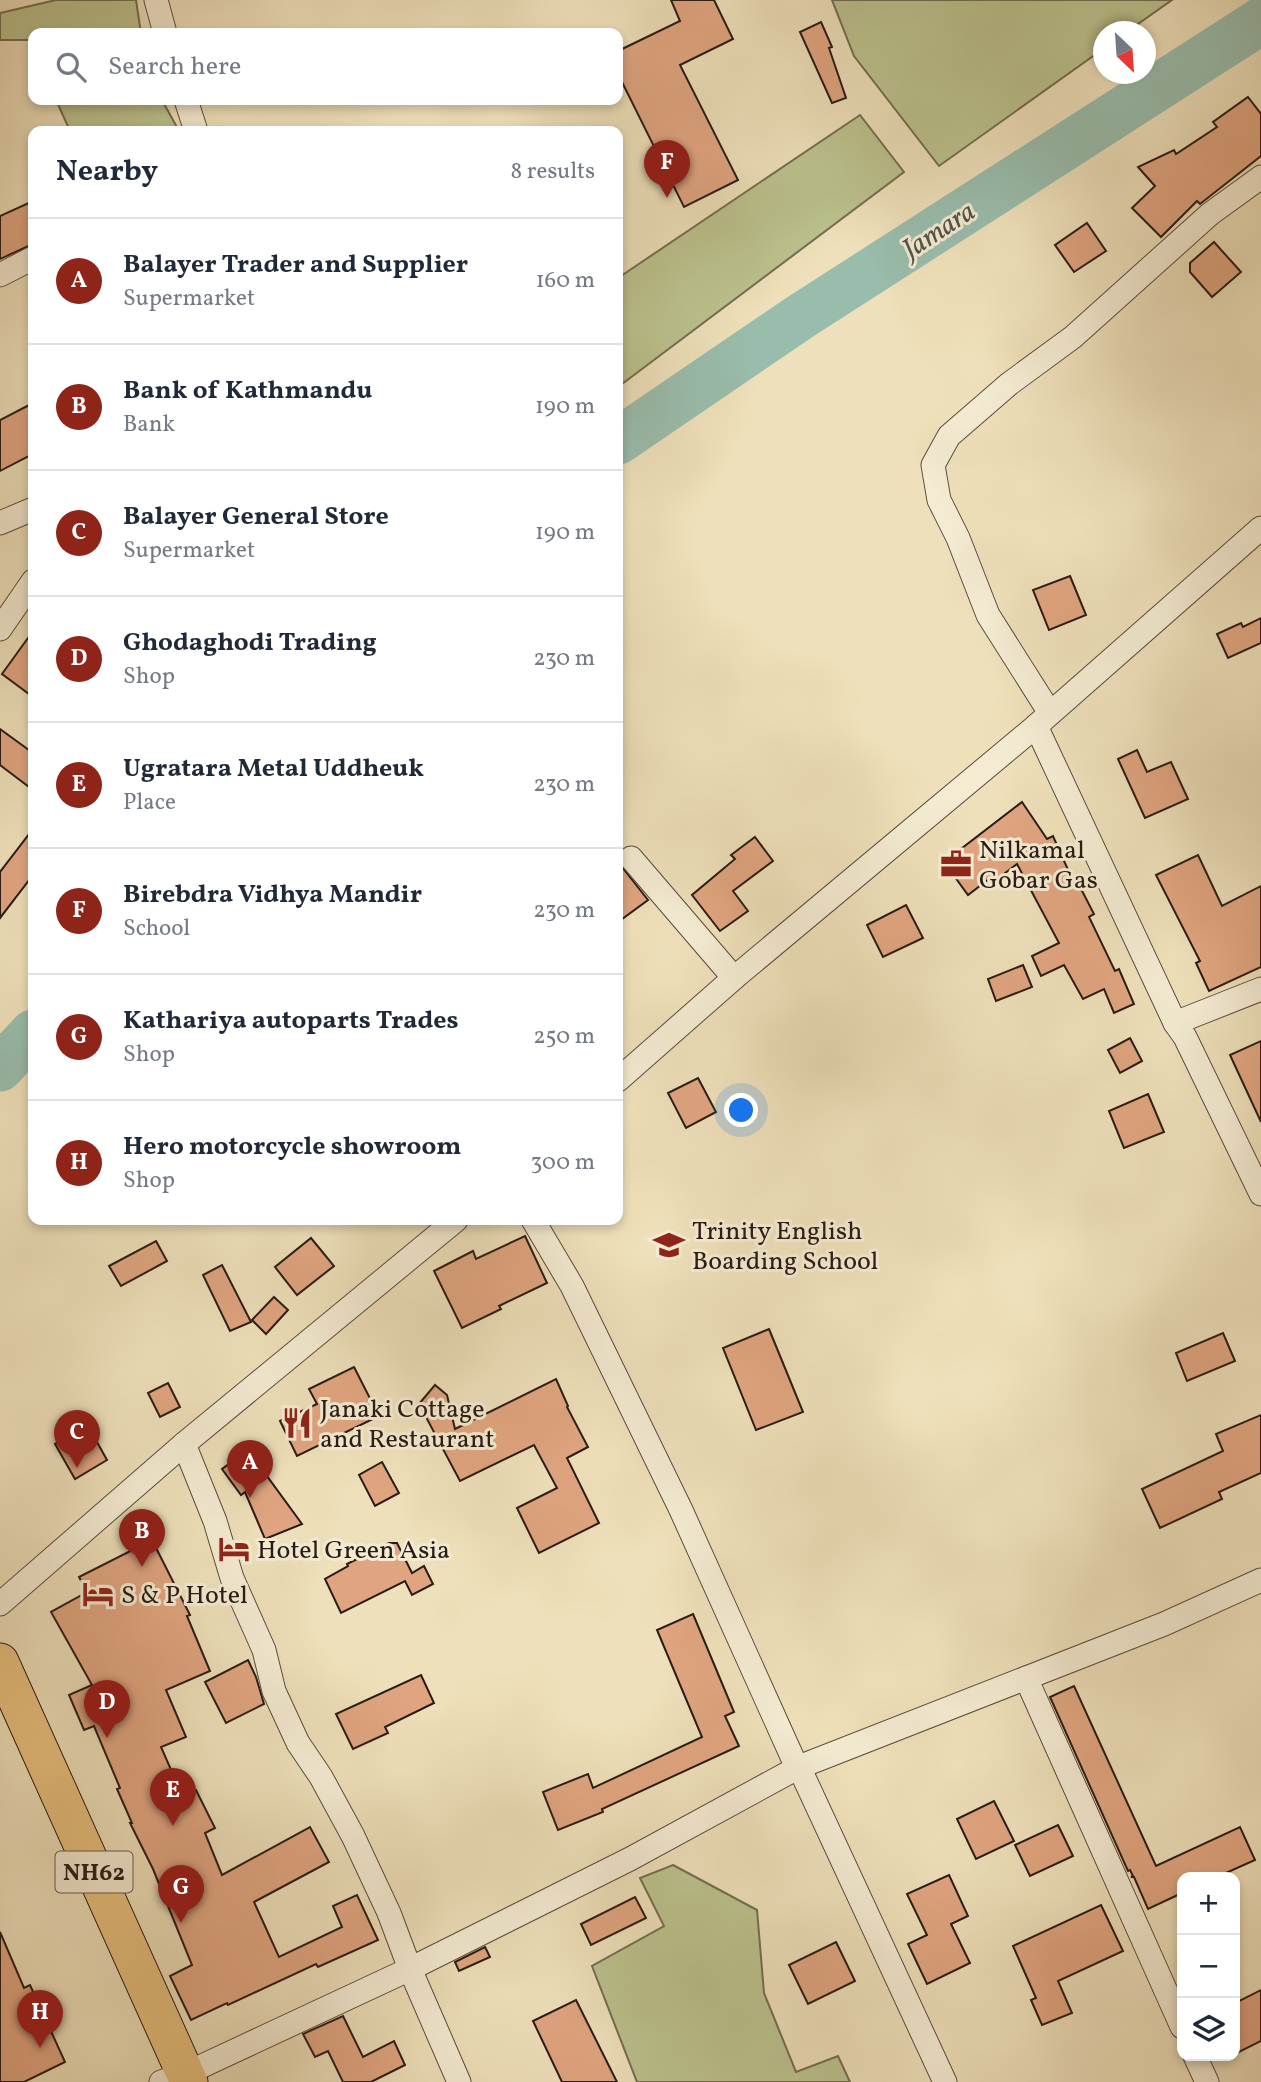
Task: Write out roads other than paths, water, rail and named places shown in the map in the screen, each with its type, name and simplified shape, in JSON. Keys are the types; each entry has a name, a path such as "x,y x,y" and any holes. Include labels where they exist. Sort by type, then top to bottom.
{"main road":[{"name":"NH62","path":"0,1662 178,2079"}],"street":[{"path":"156,0 164,28"},
{"path":"188,105 195,126"},
{"path":"1261,177 1210,214 1073,337 1009,384 949,436 933,465 939,500 958,538 988,615 1019,661 1175,1023 1185,1037 1261,1194"},
{"path":"0,275 28,261"},
{"path":"0,523 28,511"},
{"path":"623,1076 734,978 1043,720 1261,528"},
{"path":"0,629 28,588"},
{"path":"631,858 734,978"},
{"path":"1175,1023 1261,989"},
{"path":"0,1604 184,1444 450,1225"},
{"path":"536,1225 572,1286 681,1510 794,1761 945,2082"},
{"path":"184,1444 215,1521 232,1578 264,1650 274,1691 298,1743 321,1777 353,1836 389,1913 459,2082"},
{"path":"178,2079 410,1969 630,1859 799,1767 1164,1623 1261,1580"},
{"path":"1026,1678 1177,2015"},
{"path":"1197,2061 1207,2082"}],"waterway":[{"name":"Jamara","path":"623,438 800,317 1261,21"},
{"name":"Jamara","path":"0,1068 28,1038"}],"place":[{"name":"Birebdra Vidhya Mandir","path":"667,198"},
{"name":"Nilkamal Gobar Gas","path":"956,864"},
{"name":"Trinity English Boarding School","path":"669,1245"},
{"name":"Janaki Cottage and Restaurant","path":"297,1423"},
{"name":"Balayer General Store","path":"77,1468"},
{"name":"Balayer Trader and Supplier","path":"250,1498"},
{"name":"Hotel Green Asia","path":"234,1549"},
{"name":"Bank of Kathmandu","path":"142,1567"},
{"name":"S & P Hotel","path":"98,1594"},
{"name":"Ghodaghodi Trading","path":"107,1738"},
{"name":"Ugratara Metal Uddheuk","path":"173,1826"},
{"name":"Kathariya autoparts Trades","path":"181,1923"},
{"name":"Hero motorcycle showroom","path":"40,2048"}]}
